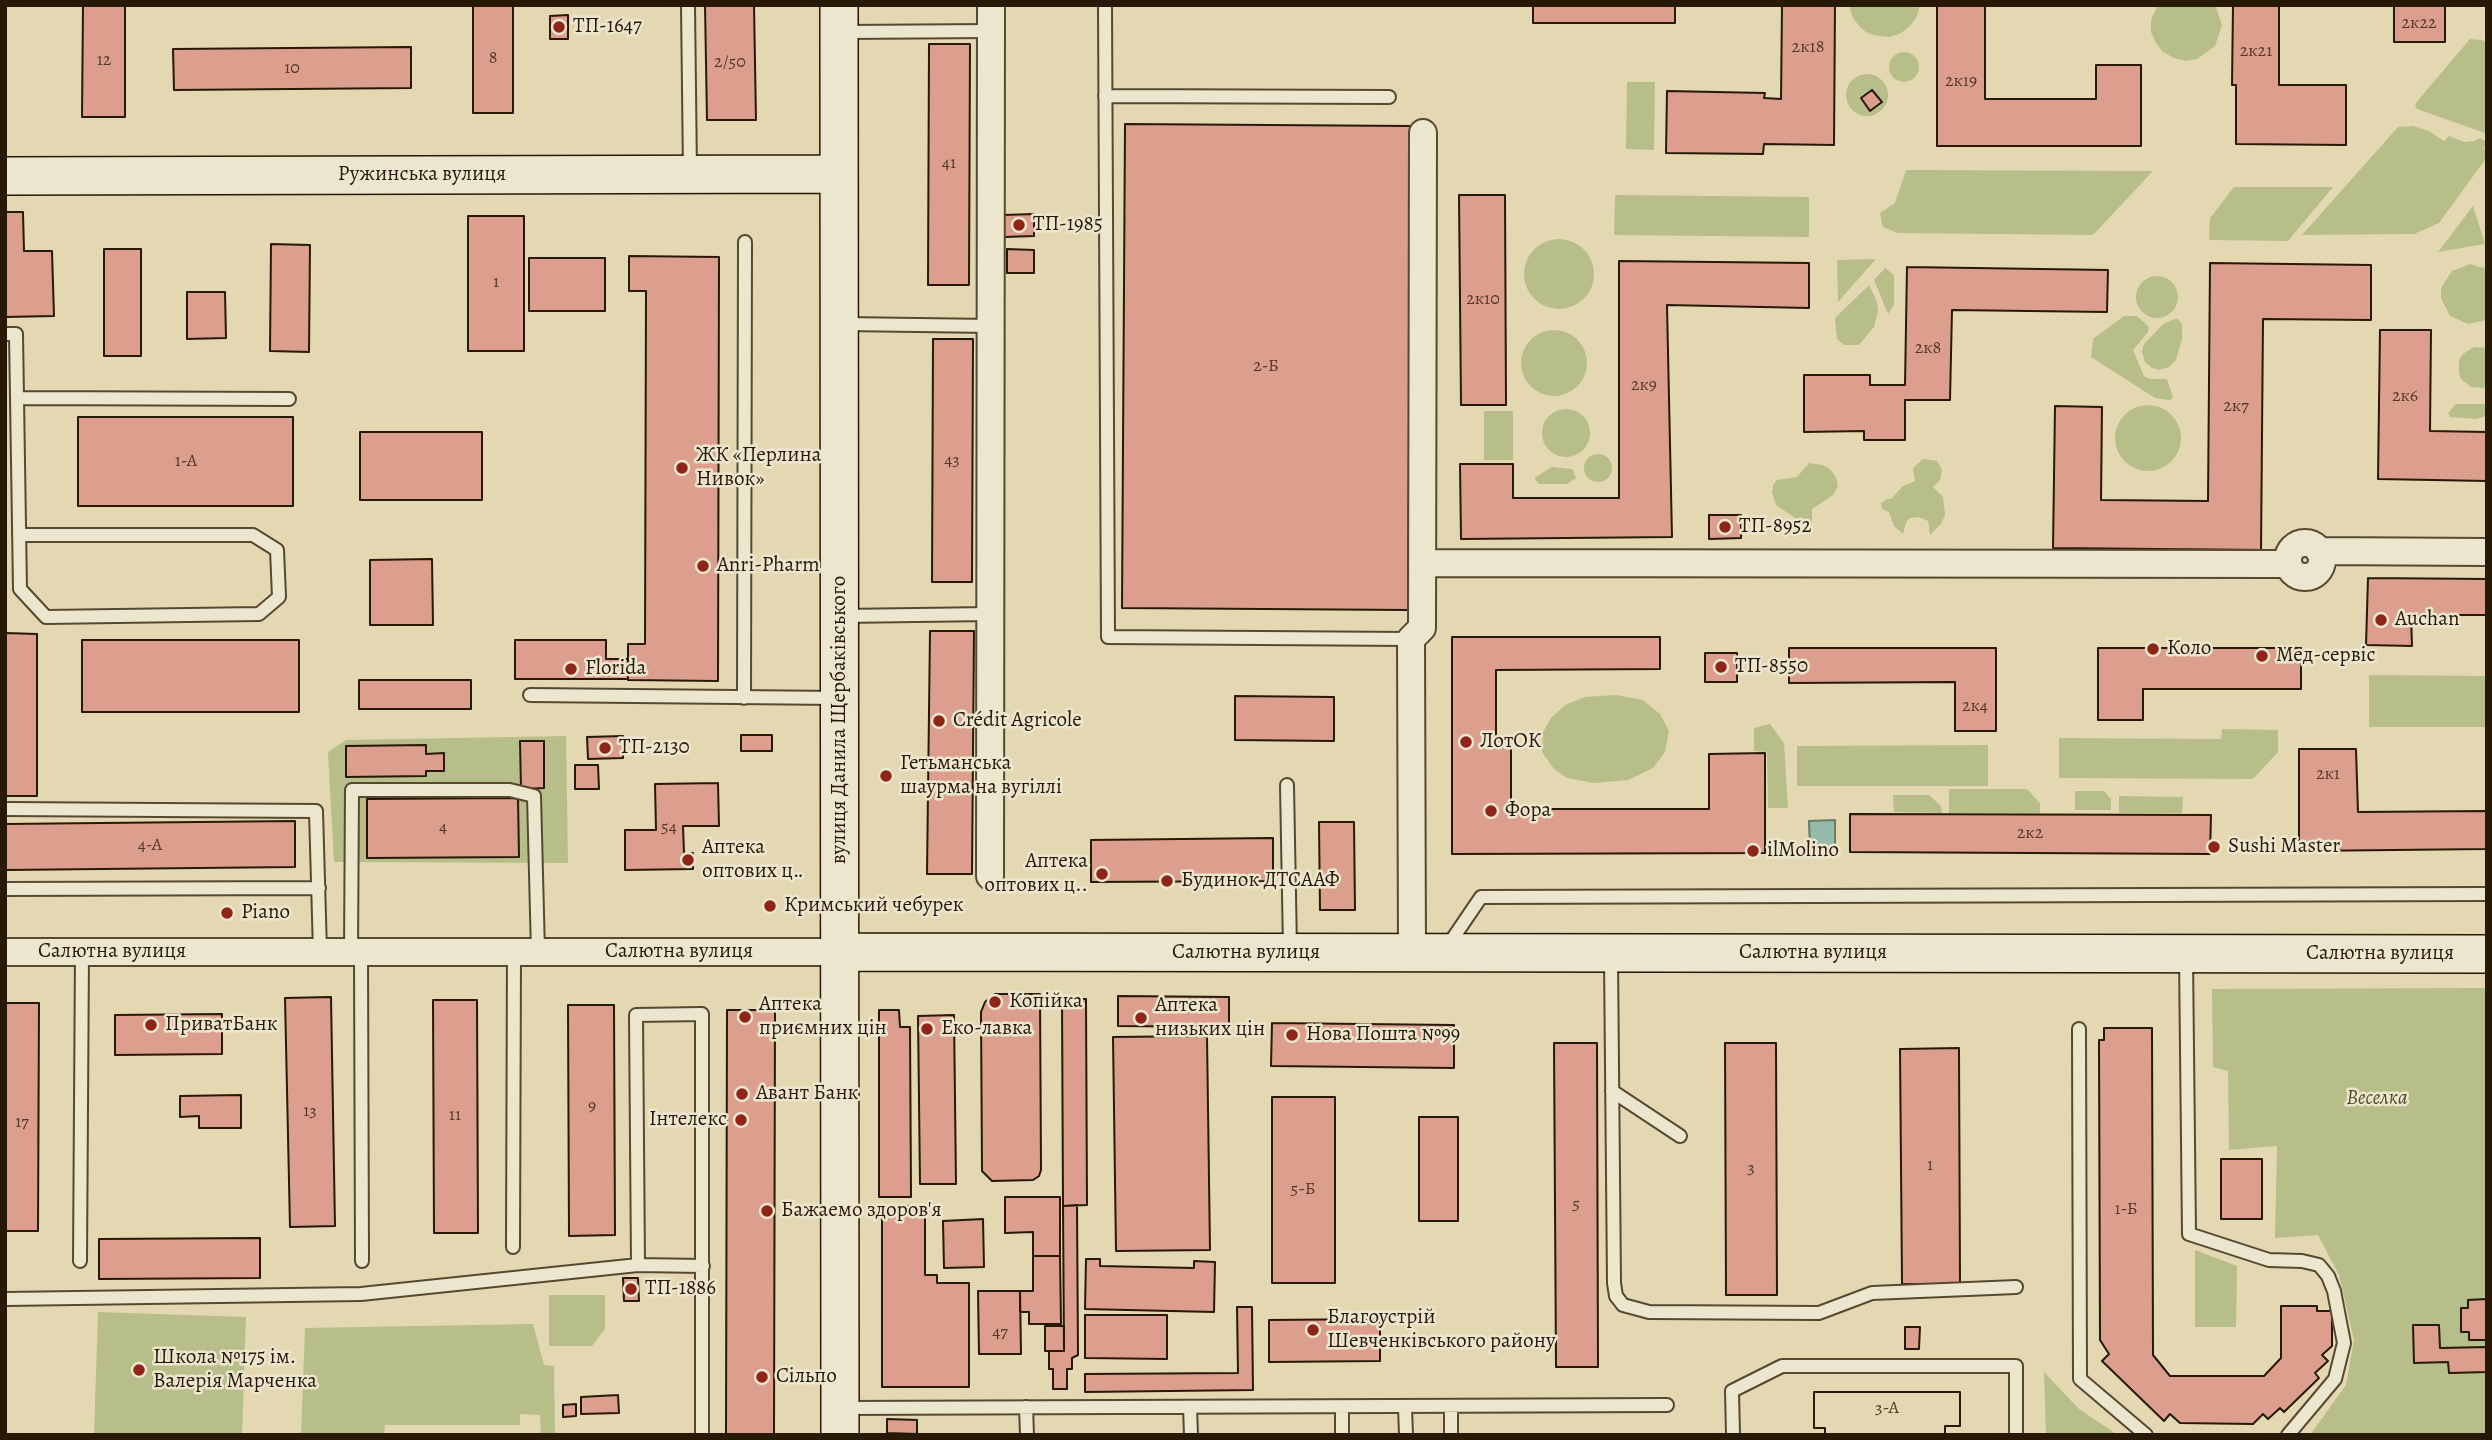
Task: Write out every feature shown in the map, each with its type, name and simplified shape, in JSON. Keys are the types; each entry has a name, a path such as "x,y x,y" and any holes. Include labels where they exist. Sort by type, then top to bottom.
{"street":[{"path":"990,876 991,18"},
{"name":"вулиця Данила Щербаківського","path":"839,19 840,1421"},
{"path":"1423,133 1422,628 1410,639 1428,953"},
{"name":"Ружинська вулиця","path":"5,176 838,174"},
{"path":"1422,563 2288,564 2290,553 2298,545 2310,544 2319,551 2487,552"},
{"name":"Салютна вулиця","path":"5,951 2487,954"}],"lane":[{"path":"688,5 690,175"},
{"path":"1105,5 1108,636 1410,639"},
{"path":"839,19 991,18"},
{"path":"1105,96 1389,97"},
{"path":"744,698 746,242"},
{"path":"839,324 992,326"},
{"path":"5,334 16,334 19,535 20,589 46,617 259,614 279,597 277,550 253,534 19,535"},
{"path":"17,398 289,399"},
{"path":"840,616 991,614"},
{"path":"530,695 839,698"},
{"path":"1287,785 1290,953"},
{"path":"362,1261 352,790 510,790 534,796 513,1247"},
{"path":"5,809 316,811 320,952"},
{"path":"5,889 318,888"},
{"path":"1428,953 1481,897 2487,894"},
{"path":"80,1261 82,951"},
{"path":"1611,953 1614,1283 1616,1296 1623,1305 1648,1312 1819,1313 1872,1293 2016,1287"},
{"path":"2186,953 2189,1234 2269,1260 2302,1261 2319,1265 2328,1276 2334,1291 2344,1343 2335,1379 2288,1435"},
{"path":"638,1265 636,1015 702,1014 702,1435"},
{"path":"2079,1029 2080,1379 2146,1435"},
{"path":"1612,1091 1680,1136"},
{"path":"5,1299 361,1294 638,1265 703,1266"},
{"path":"1733,1435 1732,1391 1782,1366 2017,1366 2016,1435"},
{"path":"840,1421 1026,1407 1667,1405"},
{"path":"1026,1407 1027,1435"},
{"path":"1190,1407 1191,1435"},
{"path":"1342,1407 1342,1435"},
{"path":"1405,1407 1406,1435"},
{"path":"1451,1407 1451,1435"}],"green space":[{"path":"1849,5 1920,5 1910,26 1890,37 1867,33 1853,18"},
{"path":"2158,5 2215,5 2222,25 2215,46 2197,59 2186,61 2163,52 2151,32 2151,20"},
{"path":"2470,39 2482,40 2487,44 2485,133 2417,109 2415,104"},
{"path":"1904,52 1915,56 1919,67 1915,78 1904,82 1893,78 1889,67 1893,56"},
{"path":"1867,74 1882,80 1888,95 1882,110 1867,116 1852,110 1846,95 1852,80"},
{"path":"1627,82 1655,82 1654,150 1626,149"},
{"path":"2413,126 2429,131 2444,141 2449,136 2464,142 2480,138 2486,141 2484,149 2487,149 2487,157 2439,223 2414,234 2302,235 2398,127"},
{"path":"1906,170 2153,171 2093,235 1898,233 1883,227 1880,213 1895,203"},
{"path":"2234,187 2333,187 2288,241 2209,240 2210,218"},
{"path":"1615,195 1809,197 1809,237 1614,235"},
{"path":"2473,206 2485,244 2438,252"},
{"path":"1566,239 1579,245 1588,254 1592,260 1592,288 1584,299 1573,307 1552,309 1534,299 1526,288 1524,267 1534,249 1545,241"},
{"path":"1876,259 1838,302 1837,260"},
{"path":"2470,264 2487,269 2487,320 2468,324 2450,316 2441,298 2441,288 2452,271"},
{"path":"1885,268 1894,275 1894,305 1888,314 1874,280"},
{"path":"2157,276 2172,282 2178,297 2172,312 2157,318 2142,312 2136,297 2142,282"},
{"path":"1869,285 1877,302 1874,327 1859,345 1844,345 1837,339 1835,318"},
{"path":"2124,316 2137,316 2149,327 2133,350 2144,376 2150,379 2167,379 2173,398 2155,398 2091,357 2093,339"},
{"path":"2175,319 2182,324 2182,339 2176,360 2169,367 2159,370 2152,368 2145,362 2142,351 2144,344 2163,324"},
{"path":"1547,330 1561,330 1573,335 1582,344 1587,363 1585,376 1578,387 1561,396 1547,396 1535,391 1526,382 1521,370 1521,356 1526,344 1535,335"},
{"path":"2474,347 2487,348 2485,388 2471,387 2461,379 2459,373 2459,360"},
{"path":"2456,404 2487,404 2487,416 2476,419 2450,417 2448,413"},
{"path":"2148,405 2161,407 2171,415 2179,425 2179,451 2171,461 2161,469 2148,471 2135,469 2125,461 2117,451 2115,438 2117,425 2125,415 2135,407"},
{"path":"1566,409 1583,416 1590,433 1583,450 1566,457 1549,450 1542,433 1549,416"},
{"path":"1484,411 1513,411 1513,460 1484,460"},
{"path":"1598,454 1608,458 1612,468 1608,478 1598,482 1588,478 1584,468 1588,458"},
{"path":"1923,459 1937,461 1942,470 1940,480 1933,487 1943,497 1945,515 1941,524 1930,535 1928,521 1919,517 1910,518 1906,522 1903,534 1894,526 1889,512 1882,509 1881,503 1891,499 1903,486 1915,481 1913,468"},
{"path":"1809,463 1830,469 1838,486 1833,495 1812,509 1812,523 1807,526 1776,505 1772,492 1777,480 1797,477"},
{"path":"1552,467 1572,469 1576,478 1567,484 1539,484 1534,478"},
{"path":"2369,675 2487,676 2487,727 2369,727"},
{"path":"1616,695 1643,700 1660,714 1669,731 1665,752 1653,768 1628,780 1594,783 1567,778 1554,769 1542,752 1543,732 1551,718 1565,705 1585,697"},
{"path":"1770,724 1784,743 1788,808 1768,808 1767,752 1754,751 1754,728"},
{"path":"2222,729 2278,730 2278,752 2253,779 2059,778 2059,738 2221,739"},
{"path":"566,736 568,863 334,862 328,752 346,740"},
{"path":"1988,745 1988,786 1797,786 1797,746"},
{"path":"1949,789 2027,789 2040,803 2040,813 1949,813"},
{"path":"2075,791 2104,791 2111,799 2111,810 2075,810"},
{"path":"1893,795 1929,795 1941,806 1942,813 1894,812"},
{"path":"2119,796 2183,797 2182,813 2119,813"},
{"name":"Веселка","path":"2487,988 2487,1435 2310,1435 2346,1385 2354,1340 2339,1275 2318,1235 2275,1238 2277,1146 2229,1150 2228,1071 2213,1067 2212,989"},
{"path":"2195,1250 2237,1266 2236,1327 2195,1327"},
{"path":"549,1295 605,1295 605,1329 592,1346 549,1346"},
{"path":"98,1312 246,1317 242,1435 94,1435"},
{"path":"533,1324 544,1365 554,1366 555,1435 541,1435 540,1415 520,1414 520,1425 385,1425 384,1435 301,1435 305,1328"},
{"path":"2044,1372 2079,1409 2118,1435 2046,1435"}],"shaded area":[{"path":"1835,820 1835,848 1810,849 1809,821"}],"building":[{"path":"83,5 125,5 125,117 82,117"},
{"path":"473,5 513,5 513,113 473,113"},
{"path":"705,5 754,5 756,120 707,120"},
{"path":"1533,5 1675,5 1675,23 1533,23"},
{"path":"1782,5 1835,5 1834,145 1764,144 1763,154 1666,153 1667,91 1765,93 1764,98 1781,99"},
{"path":"1937,5 1985,5 1985,99 2096,99 2096,65 2141,65 2141,146 1937,146"},
{"path":"2233,5 2279,5 2279,85 2346,85 2346,145 2236,144 2236,85 2232,85"},
{"path":"2394,5 2445,5 2445,42 2394,42"},
{"name":"ТП-1647","path":"568,15 568,39 550,39 550,16"},
{"path":"929,44 970,44 969,285 928,285"},
{"path":"411,47 411,88 174,90 173,49"},
{"path":"1872,90 1882,102 1870,111 1861,98"},
{"path":"1125,124 1411,126 1408,610 1122,608"},
{"path":"1459,195 1505,195 1506,405 1461,405"},
{"path":"5,212 23,212 24,251 52,251 54,316 5,317"},
{"name":"ТП-1985","path":"1034,214 1034,236 1004,237 1003,215"},
{"path":"468,216 524,216 524,351 468,351"},
{"path":"271,244 310,245 309,352 270,351"},
{"path":"104,249 141,249 141,356 104,356"},
{"path":"1007,249 1034,250 1034,273 1007,273"},
{"name":"ЖК «Перлина Нивок»","path":"629,256 719,257 718,681 628,680 628,644 645,644 646,291 629,291"},
{"path":"529,258 605,258 605,311 529,311"},
{"path":"1619,261 1809,263 1809,308 1667,305 1672,537 1461,539 1460,464 1513,464 1513,498 1619,498"},
{"path":"2210,263 2371,265 2371,320 2263,319 2261,550 2053,548 2055,406 2102,407 2101,500 2208,501"},
{"path":"1907,267 2108,270 2107,312 1952,310 1950,400 1905,400 1905,440 1864,440 1864,431 1804,432 1804,375 1870,375 1870,385 1905,385"},
{"path":"187,292 225,292 226,338 187,339"},
{"path":"2380,330 2431,330 2430,431 2487,432 2487,481 2378,479"},
{"path":"933,339 973,339 972,582 932,582"},
{"path":"78,417 293,417 293,506 78,506"},
{"path":"360,432 482,432 482,500 360,500"},
{"name":"ТП-8952","path":"1709,515 1741,515 1741,538 1709,539"},
{"path":"432,559 433,625 370,625 370,560"},
{"path":"2368,578 2487,579 2487,615 2411,615 2412,646 2366,645"},
{"path":"930,631 974,631 972,874 927,874"},
{"path":"5,633 37,634 37,796 5,796"},
{"path":"1452,637 1660,637 1660,669 1496,670 1496,741 1511,741 1511,809 1709,809 1709,754 1765,753 1765,853 1452,854"},
{"path":"82,640 299,640 299,712 82,712"},
{"name":"Florida","path":"515,640 606,640 606,659 628,659 628,679 515,679"},
{"path":"1789,648 1996,648 1996,731 1955,731 1955,682 1789,683"},
{"path":"2098,648 2301,648 2301,689 2143,689 2143,720 2098,720"},
{"name":"ТП-8550","path":"1705,653 1737,653 1737,682 1705,682"},
{"path":"359,680 471,680 471,709 359,709"},
{"path":"1235,696 1334,697 1334,741 1235,740"},
{"path":"741,735 772,735 772,751 741,751"},
{"name":"ТП-2130","path":"623,736 623,758 588,759 587,737"},
{"path":"520,741 544,741 544,788 521,789"},
{"path":"426,745 426,754 444,753 444,771 426,771 426,776 346,777 346,746"},
{"path":"2299,749 2356,749 2358,812 2487,811 2487,849 2299,851"},
{"path":"575,765 598,765 599,789 575,789"},
{"path":"718,783 719,826 683,826 684,853 693,853 693,869 625,870 625,830 656,830 655,784"},
{"path":"518,798 519,857 367,858 367,799"},
{"path":"1850,814 2211,815 2210,854 1850,852"},
{"path":"295,821 295,867 5,870 5,824"},
{"path":"1319,822 1354,822 1355,910 1320,910"},
{"path":"1273,838 1273,881 1091,882 1091,840"},
{"path":"995,994 1040,994 1041,1170 1039,1176 1033,1180 992,1181 982,1171 981,1012 985,1002"},
{"path":"1118,996 1229,997 1229,1027 1118,1026"},
{"path":"331,997 335,1226 290,1227 285,998"},
{"path":"1062,999 1086,999 1087,1205 1063,1206"},
{"path":"433,1000 477,1000 478,1233 434,1233"},
{"path":"5,1003 39,1003 38,1231 5,1231"},
{"path":"568,1005 614,1005 615,1235 569,1236"},
{"path":"727,1010 775,1010 774,1435 726,1435"},
{"path":"879,1010 899,1010 900,1027 910,1027 911,1197 879,1197"},
{"path":"222,1014 222,1054 115,1055 115,1015"},
{"path":"954,1015 956,1184 920,1184 918,1016"},
{"path":"1272,1023 1454,1025 1454,1068 1271,1066"},
{"path":"2104,1028 2152,1028 2153,1355 2170,1376 2264,1376 2281,1358 2281,1306 2317,1306 2317,1311 2332,1311 2332,1346 2322,1355 2328,1361 2315,1373 2319,1378 2284,1412 2280,1408 2268,1419 2263,1414 2253,1424 2180,1423 2170,1414 2164,1421 2102,1361 2109,1354 2100,1340 2099,1040 2104,1040"},
{"path":"1207,1036 1210,1250 1116,1251 1113,1037"},
{"path":"1554,1043 1597,1043 1598,1367 1556,1367"},
{"path":"1725,1043 1776,1043 1777,1295 1726,1295"},
{"path":"1959,1048 1960,1284 1902,1284 1900,1049"},
{"path":"241,1095 241,1128 199,1128 199,1116 180,1117 180,1096"},
{"path":"1272,1097 1335,1097 1335,1283 1272,1283"},
{"path":"1419,1117 1458,1117 1458,1221 1419,1221"},
{"path":"2221,1159 2262,1159 2262,1219 2221,1219"},
{"path":"1005,1197 1060,1197 1060,1256 1033,1256 1033,1232 1005,1233"},
{"path":"1077,1205 1078,1355 1072,1358 1072,1369 1067,1369 1067,1389 1053,1389 1049,1351 1064,1351 1063,1206"},
{"path":"882,1206 925,1206 925,1275 937,1275 937,1283 969,1283 969,1387 882,1387"},
{"path":"983,1219 984,1267 944,1268 943,1221"},
{"path":"260,1238 260,1278 99,1279 99,1239"},
{"path":"1033,1256 1060,1256 1061,1324 1029,1324 1029,1312 1020,1312 1020,1291 1033,1291"},
{"path":"1086,1259 1100,1259 1100,1266 1194,1268 1194,1261 1215,1262 1214,1312 1085,1309"},
{"name":"ТП-1886","path":"623,1278 638,1278 639,1301 624,1301"},
{"path":"978,1291 1020,1291 1021,1354 979,1354"},
{"path":"2487,1299 2487,1340 2469,1340 2469,1332 2461,1332 2461,1308 2468,1308 2468,1300"},
{"path":"1237,1307 1252,1307 1253,1390 1085,1392 1085,1374 1238,1373"},
{"path":"1085,1315 1167,1315 1167,1359 1085,1358"},
{"path":"1380,1319 1380,1361 1269,1362 1269,1320"},
{"path":"2413,1325 2439,1325 2440,1348 2487,1347 2487,1372 2449,1373 2448,1362 2414,1363"},
{"path":"1045,1326 1064,1326 1064,1351 1045,1351"},
{"path":"1905,1327 1920,1327 1919,1349 1905,1349"},
{"path":"1814,1392 1960,1392 1960,1426 1945,1426 1945,1435 1825,1435 1825,1428 1814,1428"},
{"path":"1814,1392 1960,1392 1960,1426 1945,1426 1945,1435 1825,1435 1825,1428 1814,1428"},
{"path":"618,1395 619,1413 581,1414 581,1397"},
{"path":"576,1404 576,1416 563,1417 563,1405"},
{"path":"887,1419 917,1420 917,1434 887,1433"}],"place":[{"name":"ТП-1647","path":"559,27"},
{"name":"ТП-1985","path":"1019,225"},
{"name":"ЖК «Перлина Нивок»","path":"682,468"},
{"name":"ТП-8952","path":"1725,527"},
{"name":"Anri-Pharm","path":"703,566"},
{"name":"Auchan","path":"2381,620"},
{"name":"Коло","path":"2153,649"},
{"name":"Мед-сервіс","path":"2262,656"},
{"name":"ТП-8550","path":"1721,667"},
{"name":"Florida","path":"571,669"},
{"name":"Crédit Agricole","path":"939,721"},
{"name":"ЛотОК","path":"1466,742"},
{"name":"ТП-2130","path":"605,748"},
{"name":"Гетьманська шаурма на вугіллі","path":"886,776"},
{"name":"Фора","path":"1491,811"},
{"name":"Sushi Master","path":"2214,847"},
{"name":"ilMolino","path":"1753,851"},
{"name":"Аптека оптових ц‥","path":"688,860"},
{"name":"Аптека оптових ц..","path":"1102,874"},
{"name":"Будинок ДТСААФ","path":"1167,881"},
{"name":"Кримський чебурек","path":"770,906"},
{"name":"Piano","path":"227,913"},
{"name":"Копійка","path":"995,1002"},
{"name":"Аптека приємних цін","path":"745,1017"},
{"name":"Аптека низьких цін","path":"1141,1018"},
{"name":"ПриватБанк","path":"151,1025"},
{"name":"Еко-лавка","path":"927,1029"},
{"name":"Нова Пошта №99","path":"1292,1035"},
{"name":"Авант Банк","path":"742,1094"},
{"name":"Інтелекс","path":"741,1120"},
{"name":"Бажаемо здоров'я","path":"767,1211"},
{"name":"ТП-1886","path":"631,1289"},
{"name":"Благоустрій Шевченківського району","path":"1313,1330"},
{"name":"Школа №175 ім. Валерія Марченка","path":"139,1370"},
{"name":"Сільпо","path":"762,1377"}]}
